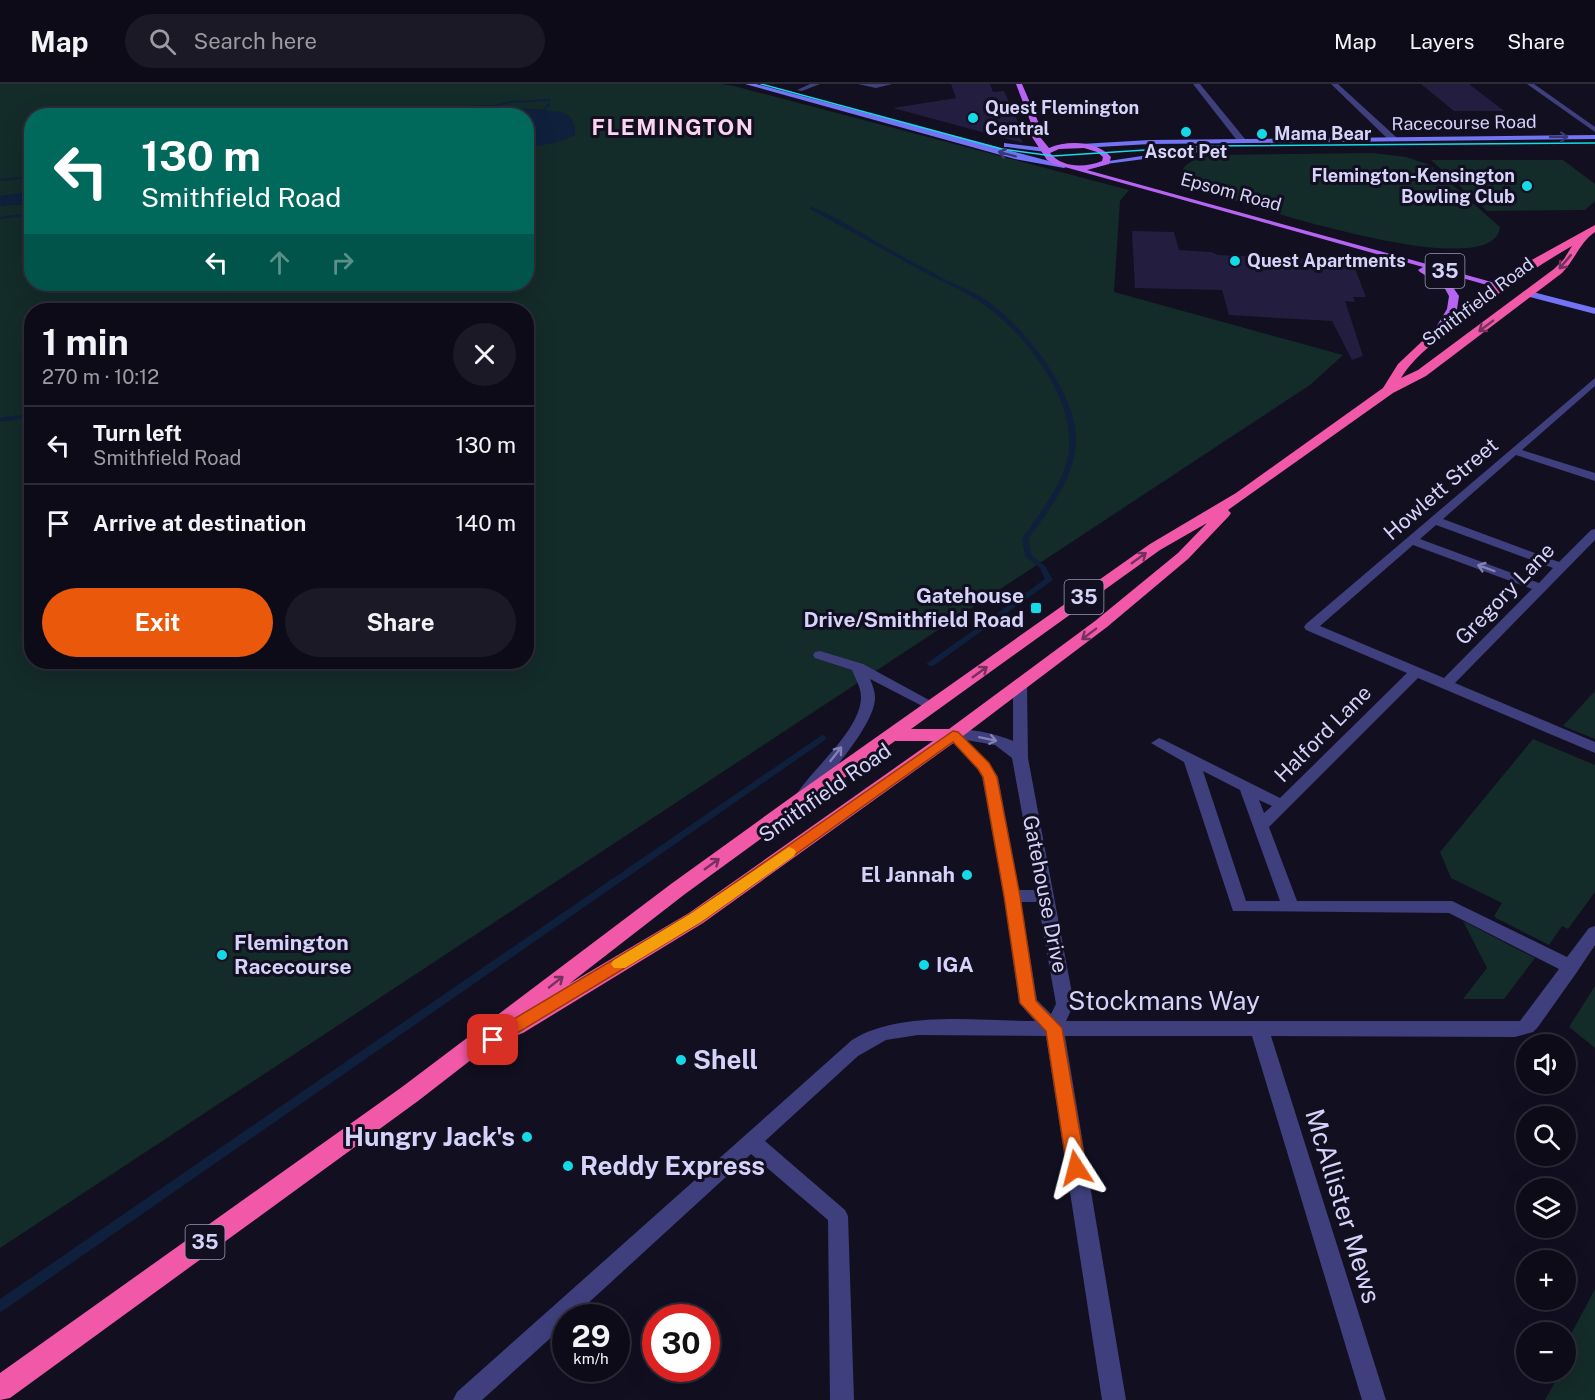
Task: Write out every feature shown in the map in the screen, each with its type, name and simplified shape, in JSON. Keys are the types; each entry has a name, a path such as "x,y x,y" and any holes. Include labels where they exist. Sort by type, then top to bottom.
{"highway":[{"name":"Smithfield Road","path":"1388,390 1400,370 1437,334 1540,259 1595,228"},
{"name":"Smithfield Road","path":"0,1389 410,1094 678,889 800,800 1155,547 1240,496 1388,390 1422,373 1453,351 1563,266 1582,237"},
{"name":"Epsom Road","path":"1501,286 1529,294"},
{"path":"1412,357 1425,357 1453,351"},
{"name":"Smithfield Road","path":"410,1094 493,1040 696,918 953,735 1101,624 1183,556 1240,496"},
{"path":"933,706 953,735"},
{"path":"891,735 953,735"}],"main road":[{"name":"Epsom Road","path":"748,84 1018,157 1064,166 1135,185 1501,286"},
{"path":"778,84 1015,147 1047,150 1080,146"},
{"name":"35","path":"1019,84 1039,129 1035,132 1039,143 1047,150 1048,157 1064,166"},
{"name":"Racecourse Road","path":"1080,146 1150,142 1595,137"},
{"name":"35","path":"1053,139 1103,152 1107,157 1106,162"},
{"path":"1393,139 1402,148"},
{"name":"Racecourse Road","path":"1106,162 1199,150 1595,146"},
{"name":"Epsom Road","path":"1106,162 1114,175 1135,185"},
{"path":"1064,166 1089,167 1106,162"},
{"path":"1390,255 1434,276 1452,290 1453,306 1437,334"},
{"name":"Epsom Road","path":"1529,294 1595,311"}],"street":[{"path":"800,90 817,84"},
{"path":"861,84 876,86 889,84"},
{"path":"1196,84 1242,141"},
{"path":"1334,84 1393,139"},
{"path":"1530,84 1595,130"},
{"name":"Howlett Street","path":"1415,673 1312,627 1595,381"},
{"path":"1514,451 1595,477"},
{"path":"1435,520 1562,567"},
{"name":"Gregory Lane","path":"1445,685 1595,533"},
{"path":"1412,540 1541,588"},
{"path":"820,655 858,667 933,706"},
{"path":"800,800 843,745 865,711 867,693 858,667"},
{"path":"1415,673 1595,748"},
{"name":"Halford Lane","path":"1262,825 1415,673"},
{"name":"Gatehouse Drive","path":"1020,685 1020,758 1065,1004 1054,1028 1114,1400"},
{"path":"953,735 974,736 1002,742 1013,748 1020,758"},
{"name":"Gatehouse Drive","path":"953,735 984,766 990,777 1012,896 1028,1003 1054,1028"},
{"path":"1159,743 1282,805"},
{"path":"1191,759 1239,907 1452,907 1571,967"},
{"path":"1248,788 1291,907"},
{"path":"1012,896 1046,896"},
{"name":"Stockmans Way","path":"465,1400 851,1051 875,1035 910,1028 1515,1030 1526,1027 1531,1022 1595,932"},
{"name":"McAllister Mews","path":"1259,1029 1374,1400"},
{"path":"751,1142 837,1216 842,1400"}],"green space":[{"name":"Flemington Racecourse","path":"0,84 721,84 734,86 1129,190 1120,201 1114,292 1343,355 1310,385 0,1248"},
{"path":"1373,153 1406,157 1430,165 1500,227 1487,243 1458,249 1416,246 1367,237 1271,212 1212,194 1189,183 1181,175 1190,162 1215,155"},
{"name":"Flemington-Kensington Bowling Club","path":"1431,160 1563,160 1595,184 1595,201 1585,210 1487,211"},
{"path":"1595,691 1595,739 1563,726"},
{"path":"1533,739 1595,765 1595,892 1568,929 1562,926 1549,945 1496,918 1494,916 1502,903 1451,878 1440,852"},
{"path":"1463,921 1535,958 1504,999 1463,999 1487,968"},
{"path":"1595,986 1595,1048 1569,1027"},
{"path":"1595,1289 1595,1400 1545,1400 1555,1382 1576,1382 1576,1325"}],"water":[{"path":"534,109 562,112 570,116 575,127 575,135 558,142 534,147"},
{"path":"24,192 24,204 0,206 0,196"}],"building":[{"name":"Quest Flemington Central","path":"951,84 990,84 993,92 1004,91 1021,129 1016,129 1023,143 893,108 956,98"},
{"path":"1421,84 1469,84 1504,111 1454,111"},
{"path":"1132,231 1174,232 1179,250 1211,252 1218,255 1352,261 1366,297 1353,297 1355,302 1345,301 1363,356 1352,360 1332,321 1229,315 1222,290 1135,288"}],"waterway":[{"path":"434,108 494,106 510,102 550,100"},
{"path":"544,109 549,104"},
{"path":"0,180 24,178"},
{"path":"812,208 988,304 1023,337 1037,355 1062,396 1069,416 1073,437 1068,467 1052,499 1025,539 1028,556 1043,567 1049,580 930,664"},
{"path":"0,218 24,215"},
{"path":"0,420 24,416"},
{"path":"0,1306 822,738"}],"tram line":[{"path":"761,84 1002,149 1053,156 1207,146 1595,143"}],"slow traffic":[{"path":"619,964 696,918 789,852"}],"place":[{"name":"Quest Flemington Central","path":"973,118"},
{"name":"Ascot Pet","path":"1186,132"},
{"name":"Mama Bear","path":"1262,134"},
{"name":"Flemington-Kensington Bowling Club","path":"1527,186"},
{"name":"Quest Apartments","path":"1235,261"},
{"name":"Gatehouse Drive/Smithfield Road","path":"1036,608"},
{"name":"El Jannah","path":"967,875"},
{"name":"Flemington Racecourse","path":"222,955"},
{"name":"IGA","path":"924,965"},
{"name":"Shell","path":"681,1060"},
{"name":"Hungry Jack's","path":"527,1137"},
{"name":"Reddy Express","path":"568,1166"}],"district":[{"name":"FLEMINGTON","path":"673,127"}],"route":[{"path":"493,1040 696,918 953,735 984,766 990,777 1012,896 1028,1003 1054,1028 1076,1168"}]}
